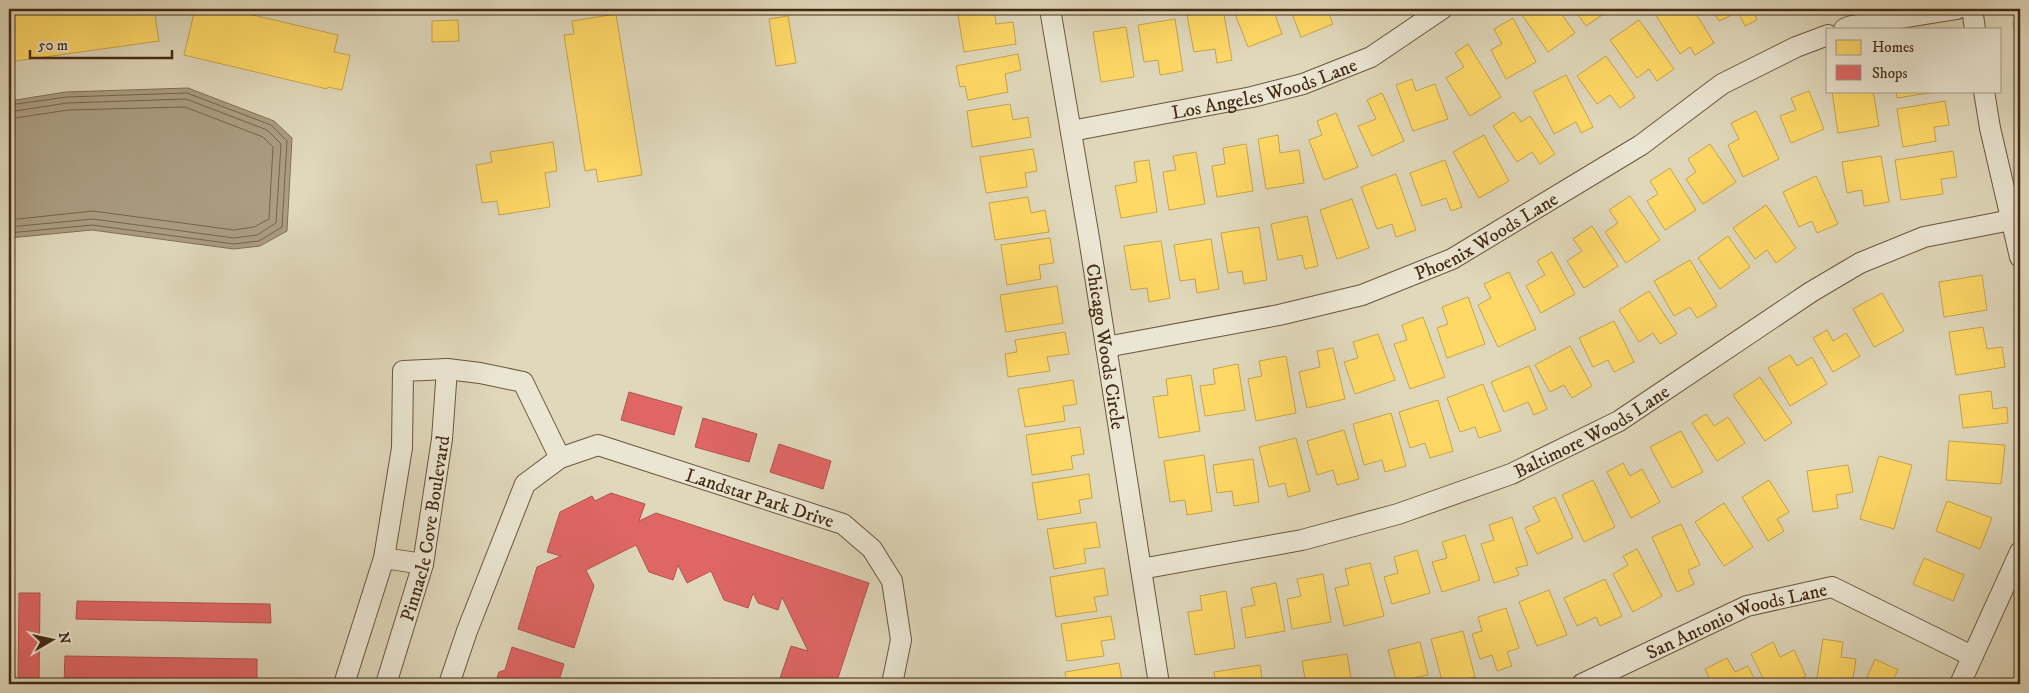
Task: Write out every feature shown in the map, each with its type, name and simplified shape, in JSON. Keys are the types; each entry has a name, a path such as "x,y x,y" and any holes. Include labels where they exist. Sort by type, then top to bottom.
{"street":[{"name":"Chicago Woods Circle","path":"1050,9 1159,684"},
{"name":"Los Angeles Woods Lane","path":"1071,130 1252,97 1303,84 1371,57 1442,9"},
{"path":"1846,28 1957,9"},
{"path":"1972,9 1975,28"},
{"name":"Phoenix Woods Lane","path":"1106,347 1279,315 1362,295 1452,259 1641,145 1722,84 1796,47 1826,36"},
{"path":"1984,92 1990,128 2020,257"},
{"name":"Baltimore Woods Lane","path":"1140,569 1302,540 1398,514 1511,474 1619,422 1811,292 1860,263 1924,237 2011,220"},
{"path":"446,369 480,373 523,382 560,458"},
{"name":"Pinnacle Cove Boulevard","path":"344,684 384,558 402,448 403,371 446,369 442,439 423,564 386,684"},
{"name":"Landstar Park Drive","path":"449,684 467,631 525,484 560,458 598,445 842,524 872,549 892,581 901,640 892,684"},
{"path":"1960,684 2020,552"},
{"path":"384,558 423,564"},
{"name":"San Antonio Woods Lane","path":"1582,684 1747,606 1832,587 1972,656"}],"water":[{"path":"188,88 274,121 292,138 287,231 260,246 234,249 92,230 9,238 9,101 66,92"}],"building: Homes":[{"path":"9,9 154,9 159,41 9,62"},
{"path":"195,9 227,9 338,35 334,52 350,55 342,90 328,87 327,89 184,55"},
{"path":"994,9 996,24 1013,22 1016,44 964,52 958,15"},
{"path":"1223,9 1232,60 1217,63 1215,49 1194,52 1187,15"},
{"path":"1233,9 1273,9 1282,34 1248,47"},
{"path":"1290,9 1327,9 1333,24 1301,37"},
{"path":"1525,9 1558,9 1575,33 1548,52 1520,12"},
{"path":"1574,9 1611,9 1586,26"},
{"path":"1652,9 1693,9 1714,43 1695,55 1690,47 1680,54"},
{"path":"1713,9 1752,9 1757,20 1745,26 1738,12 1719,21"},
{"path":"616,14 642,175 598,182 596,169 585,171 564,35 574,34 572,21"},
{"path":"788,16 796,63 776,66 769,19"},
{"path":"1513,18 1536,62 1506,79 1491,50 1502,44 1494,29"},
{"path":"1175,19 1183,71 1160,75 1158,60 1144,62 1138,25"},
{"path":"458,20 459,41 432,42 432,21"},
{"path":"1639,20 1674,69 1657,81 1649,69 1637,78 1610,40"},
{"path":"2020,22 2020,47 2017,48 2013,23"},
{"path":"1126,27 1134,77 1101,82 1093,32"},
{"path":"1468,44 1501,97 1470,116 1446,78 1464,67 1455,53"},
{"path":"1018,54 1021,70 1005,74 1008,92 968,100 965,86 960,87 956,66"},
{"path":"1606,56 1635,97 1620,108 1610,95 1597,104 1577,76"},
{"path":"1566,75 1593,127 1581,133 1576,122 1554,134 1533,92"},
{"path":"1412,79 1416,91 1435,84 1448,119 1413,131 1396,85"},
{"path":"1809,91 1824,129 1791,143 1780,116 1796,110 1791,98"},
{"path":"1832,92 1873,92 1879,126 1838,133"},
{"path":"1896,92 1936,92 1897,98"},
{"path":"1382,93 1404,141 1372,156 1358,126 1376,119 1367,100"},
{"path":"1945,101 1949,125 1934,127 1936,141 1903,147 1897,109"},
{"path":"1010,104 1013,120 1028,117 1031,137 972,147 967,111"},
{"path":"1756,111 1779,159 1743,177 1728,145 1739,139 1731,123"},
{"path":"1514,112 1521,122 1530,116 1555,154 1540,164 1532,152 1517,162 1493,126"},
{"path":"1336,113 1358,167 1324,180 1309,140 1322,135 1317,121"},
{"path":"1278,135 1280,153 1299,150 1304,183 1266,189 1258,139"},
{"path":"1484,135 1509,181 1479,198 1453,152"},
{"path":"553,142 557,171 545,173 550,207 499,215 497,201 482,203 476,165 492,162 490,152"},
{"path":"1246,144 1253,191 1217,197 1212,166 1225,164 1223,148"},
{"path":"1710,144 1736,182 1703,204 1686,179 1696,172 1688,159"},
{"path":"1033,149 1037,171 1025,173 1027,187 986,193 980,157"},
{"path":"1953,151 1957,177 1941,179 1943,194 1901,200 1895,160"},
{"path":"1196,152 1205,204 1169,210 1163,172 1176,170 1173,156"},
{"path":"1881,156 1889,202 1864,206 1862,190 1847,193 1842,162"},
{"path":"1149,160 1157,212 1121,218 1115,186 1137,182 1134,162"},
{"path":"1445,160 1462,207 1451,211 1446,198 1422,206 1410,173"},
{"path":"1670,168 1696,210 1665,230 1647,201 1658,194 1650,181"},
{"path":"1396,174 1416,230 1396,237 1392,224 1377,229 1361,187"},
{"path":"1816,176 1838,224 1817,233 1812,221 1799,227 1783,192"},
{"path":"1630,196 1660,240 1626,263 1605,232 1618,223 1609,210"},
{"path":"1028,197 1031,213 1045,210 1049,232 995,240 989,203"},
{"path":"1352,199 1369,248 1337,259 1320,210"},
{"path":"1766,205 1796,248 1776,263 1767,250 1755,259 1733,228"},
{"path":"1307,216 1318,266 1305,269 1302,255 1278,260 1271,224"},
{"path":"1592,226 1618,266 1584,288 1567,261 1582,251 1573,239"},
{"path":"1259,227 1267,280 1244,284 1242,271 1228,273 1221,233"},
{"path":"1728,236 1750,267 1720,289 1698,258"},
{"path":"1050,238 1054,263 1039,265 1041,279 1007,285 1001,245"},
{"path":"1211,239 1219,289 1197,293 1195,279 1180,281 1174,245"},
{"path":"1161,241 1170,298 1149,302 1147,288 1131,290 1124,246"},
{"path":"1552,252 1575,294 1541,313 1526,286 1545,275 1537,261"},
{"path":"1690,260 1717,306 1697,318 1690,307 1674,316 1654,281"},
{"path":"1509,272 1536,329 1498,347 1478,305 1491,298 1484,284"},
{"path":"1982,275 1987,310 1944,317 1939,282"},
{"path":"1057,286 1063,323 1006,332 1000,295"},
{"path":"1649,291 1677,334 1660,344 1653,333 1639,342 1619,310"},
{"path":"1882,293 1904,331 1874,347 1853,309"},
{"path":"1468,297 1485,344 1447,358 1437,328 1448,324 1442,307"},
{"path":"1423,317 1445,377 1410,389 1394,344 1407,340 1402,325"},
{"path":"1614,321 1634,362 1614,372 1608,360 1593,367 1579,338"},
{"path":"1983,327 1987,349 2002,347 2005,367 1956,375 1949,332"},
{"path":"1827,330 1833,341 1846,333 1860,356 1833,372 1813,338"},
{"path":"1065,332 1069,354 1047,357 1050,371 1008,377 1005,354 1017,352 1015,340"},
{"path":"1378,334 1395,380 1355,394 1344,362 1358,358 1353,342"},
{"path":"1570,346 1592,386 1572,398 1564,385 1550,392 1535,365"},
{"path":"1333,348 1345,399 1307,408 1299,372 1320,367 1317,351"},
{"path":"1790,355 1797,366 1812,357 1827,384 1790,406 1768,368"},
{"path":"1286,356 1296,413 1256,421 1248,379 1262,376 1259,361"},
{"path":"1238,364 1245,410 1205,416 1200,386 1215,384 1213,369"},
{"path":"1529,366 1547,409 1534,415 1528,402 1504,412 1491,382"},
{"path":"1191,375 1200,431 1159,438 1153,397 1168,395 1166,379"},
{"path":"1760,377 1792,423 1765,441 1733,395"},
{"path":"1073,380 1077,404 1063,406 1065,421 1025,427 1018,389"},
{"path":"1483,384 1501,431 1479,438 1475,427 1460,432 1447,398"},
{"path":"1991,391 1993,409 2007,407 2008,423 1963,428 1959,395"},
{"path":"1438,400 1453,451 1430,458 1425,443 1410,448 1399,412"},
{"path":"1391,413 1406,466 1385,472 1382,460 1364,465 1353,424"},
{"path":"1706,414 1714,426 1728,417 1745,443 1717,461 1692,423"},
{"path":"1080,427 1084,454 1071,456 1073,469 1032,475 1026,435"},
{"path":"1344,430 1359,479 1337,485 1333,470 1317,475 1307,441"},
{"path":"1681,431 1703,472 1672,488 1650,447"},
{"path":"1296,438 1310,491 1288,497 1285,483 1269,487 1259,447"},
{"path":"1949,441 2005,445 2001,484 1946,480"},
{"path":"1204,455 1212,511 1187,515 1185,500 1170,502 1164,461"},
{"path":"1879,456 1912,465 1894,529 1860,519"},
{"path":"1253,459 1259,502 1234,506 1232,491 1217,493 1213,465"},
{"path":"1623,463 1630,476 1642,469 1660,502 1631,518 1607,472"},
{"path":"1848,465 1853,492 1836,495 1838,508 1813,512 1807,471"},
{"path":"1089,474 1092,498 1079,500 1081,513 1038,520 1032,483"},
{"path":"1593,480 1615,527 1584,542 1562,495"},
{"path":"1769,480 1789,512 1777,519 1784,531 1768,541 1742,497"},
{"path":"1555,497 1573,538 1537,554 1525,528 1540,521 1533,507"},
{"path":"1947,501 1992,518 1980,549 1936,531"},
{"path":"1724,503 1753,547 1724,566 1695,522"},
{"path":"1512,517 1528,565 1516,568 1519,575 1494,583 1481,544 1494,540 1489,525"},
{"path":"1096,522 1100,547 1084,549 1086,563 1054,569 1047,529"},
{"path":"1681,524 1700,565 1688,570 1694,584 1677,592 1652,537"},
{"path":"1465,535 1480,580 1442,592 1432,562 1447,558 1442,542"},
{"path":"1637,549 1662,596 1633,612 1613,574 1628,565 1623,556"},
{"path":"1417,550 1430,593 1392,604 1384,577 1398,573 1394,557"},
{"path":"1924,558 1964,575 1953,601 1913,584"},
{"path":"1370,563 1384,616 1344,626 1335,588 1349,585 1345,569"},
{"path":"1104,568 1108,595 1094,597 1097,611 1056,617 1050,577"},
{"path":"1323,574 1331,622 1292,629 1287,599 1301,596 1297,579"},
{"path":"1605,579 1622,616 1600,626 1596,617 1577,626 1564,598"},
{"path":"1276,583 1285,631 1246,638 1241,608 1255,605 1251,588"},
{"path":"1549,590 1567,635 1537,646 1519,602"},
{"path":"1226,591 1235,648 1195,655 1188,612 1202,610 1200,596"},
{"path":"1506,608 1519,648 1507,652 1512,666 1497,671 1492,655 1480,659 1472,634 1482,631 1478,617"},
{"path":"1111,616 1115,639 1101,641 1104,656 1067,661 1061,624"},
{"path":"1463,631 1475,677 1443,684 1431,639"},
{"path":"1823,639 1843,642 1841,657 1856,659 1852,684 1816,684"},
{"path":"1420,642 1428,675 1414,678 1416,684 1397,684 1388,650"},
{"path":"1773,642 1780,657 1794,650 1806,676 1789,684 1766,684 1751,654"},
{"path":"1347,654 1352,684 1306,684 1302,661"},
{"path":"1727,658 1735,672 1748,666 1757,684 1712,684 1705,669"},
{"path":"1875,659 1898,670 1891,684 1864,684"},
{"path":"1119,663 1122,680 1107,682 1108,684 1067,684 1065,672"},
{"path":"1260,665 1263,684 1216,684 1214,672"},
{"path":"2020,665 2020,684 2010,684"}],"building: Shops":[{"path":"629,392 682,407 674,435 621,420"},
{"path":"703,418 757,434 749,462 695,447"},
{"path":"779,444 831,461 823,489 770,472"},
{"path":"611,493 645,504 639,521 656,513 869,583 836,684 778,684 791,646 808,651 782,597 778,610 758,603 753,593 748,608 724,600 711,571 687,583 678,565 673,580 649,572 636,545 586,570 594,586 574,648 518,629 537,567 561,556 547,552 560,512 592,496 595,501"},
{"path":"19,593 40,593 39,684 18,684"},
{"path":"77,601 270,604 271,623 76,619"},
{"path":"512,647 564,664 558,684 495,684 499,672 505,670"},
{"path":"65,656 257,659 257,681 253,680 253,684 64,684"}]}
